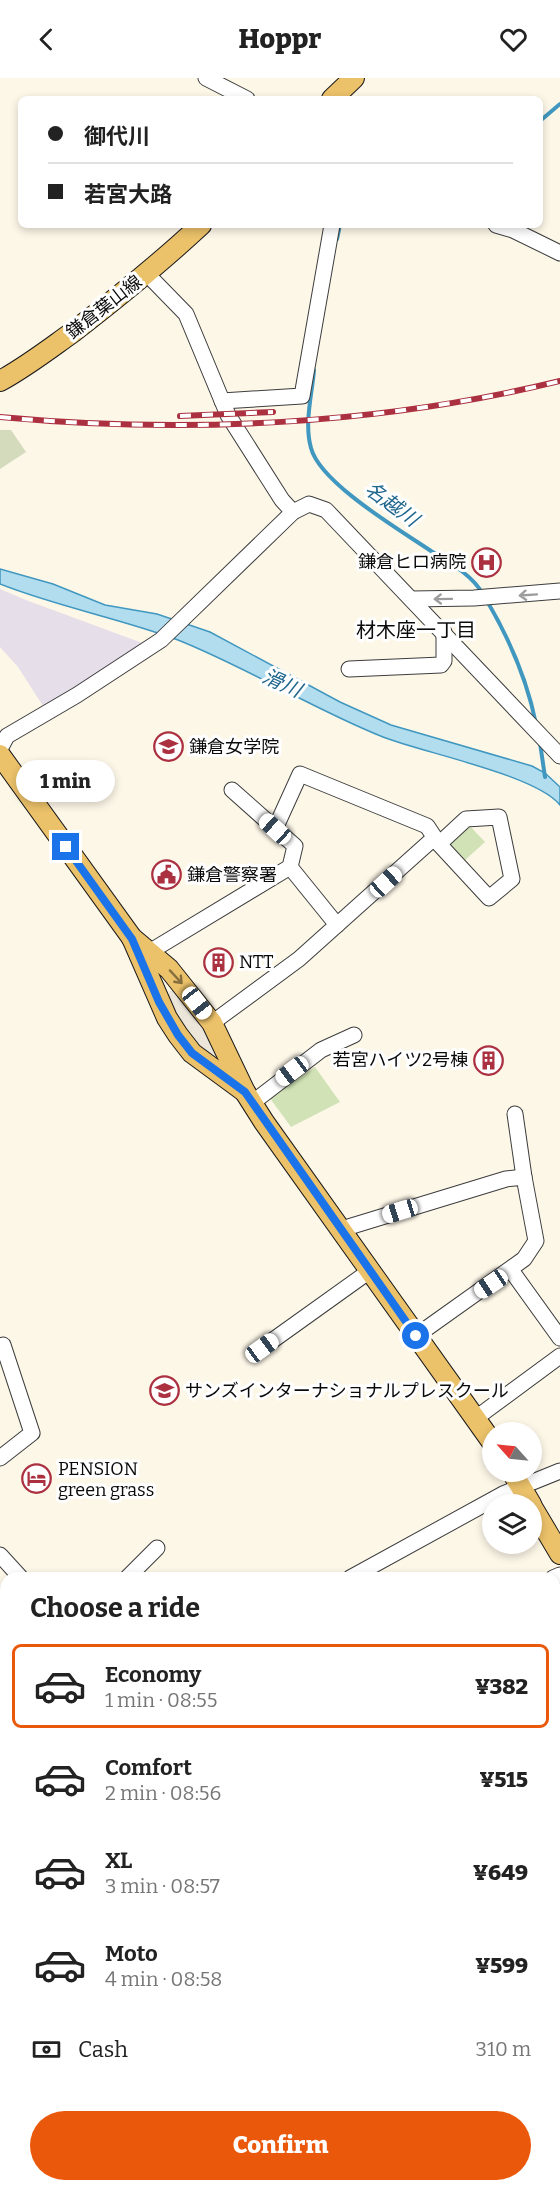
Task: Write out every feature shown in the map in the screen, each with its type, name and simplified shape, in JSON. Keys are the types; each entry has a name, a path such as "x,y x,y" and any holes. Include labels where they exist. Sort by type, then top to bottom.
{"main road":[{"path":"335,96 354,78"},
{"name":"鎌倉葉山線","path":"0,381 28,365 147,274 198,228"},
{"path":"0,755 132,939 159,1002 178,1035 192,1053 248,1098"},
{"path":"132,939 151,951 186,987 212,1023 248,1098 482,1427"},
{"path":"542,1524 560,1554"}],"street":[{"path":"206,78 241,96"},
{"path":"222,402 302,396 331,228"},
{"path":"506,228 560,254"},
{"path":"147,274 186,314 219,388 222,402 282,500 293,512"},
{"path":"0,749 7,736 77,695 160,640 293,512 309,504 326,510 560,756"},
{"path":"412,599 474,598 560,591"},
{"path":"349,669 441,665 444,661 444,632"},
{"path":"212,1023 299,959 437,841 466,819 499,817 512,879 489,898 437,841 428,826 300,774 275,829"},
{"path":"151,951 290,867 295,846 232,790"},
{"path":"290,867 338,925"},
{"path":"248,1098 321,1050 354,1035"},
{"path":"416,1336 511,1270 524,1259 536,1241 515,1114"},
{"path":"342,1230 507,1179 524,1177"},
{"path":"262,1348 370,1270"},
{"path":"511,1270 560,1338"},
{"path":"0,1458 32,1433 3,1345"},
{"path":"476,1418 560,1356"},
{"path":"542,1474 560,1471"},
{"path":"360,1572 511,1482"},
{"path":"133,1572 157,1548"},
{"path":"0,1555 16,1572"}],"shaded area":[{"path":"0,589 145,644 43,706 18,667 0,647"},
{"path":"176,990 201,1015 221,1055 219,1064 194,1042 182,1025 167,998 170,991"}],"green space":[{"path":"0,430 11,430 26,452 0,469"},
{"path":"468,824 485,842 464,861 448,841"},
{"path":"315,1067 340,1102 291,1127 269,1097"}],"water":[{"name":"滑川","path":"0,569 53,584 105,605 157,614 210,632 340,702 391,725 532,766 545,773 560,787 560,805 547,794 528,784 383,737 357,726 178,640 0,584"}],"waterway":[{"name":"名越川","path":"543,118 560,104"},
{"name":"名越川","path":"337,239 339,228"},
{"name":"名越川","path":"314,370 308,429 311,448 317,462 329,476 363,505 460,569 483,594"},
{"name":"名越川","path":"487,601 517,660 536,724"},
{"name":"名越川","path":"540,743 545,777"}],"railway":[{"path":"0,417 140,425 282,422 422,408 560,381"},
{"path":"180,416 273,412"}],"place":[{"name":"鎌倉ヒロ病院","path":"487,562"},
{"name":"鎌倉女学院","path":"168,747"},
{"name":"鎌倉警察署","path":"166,875"},
{"name":"NTT","path":"218,962"},
{"name":"若宮ハイツ2号棟","path":"489,1060"},
{"name":"サンズインターナショナルプレスクール","path":"164,1391"},
{"name":"PENSION green grass","path":"37,1479"}],"district":[{"name":"材木座一丁目","path":"416,630"}],"route":[{"path":"66,847 132,939 159,1002 178,1035 192,1053 229,1083 245,1092 416,1336"}]}
